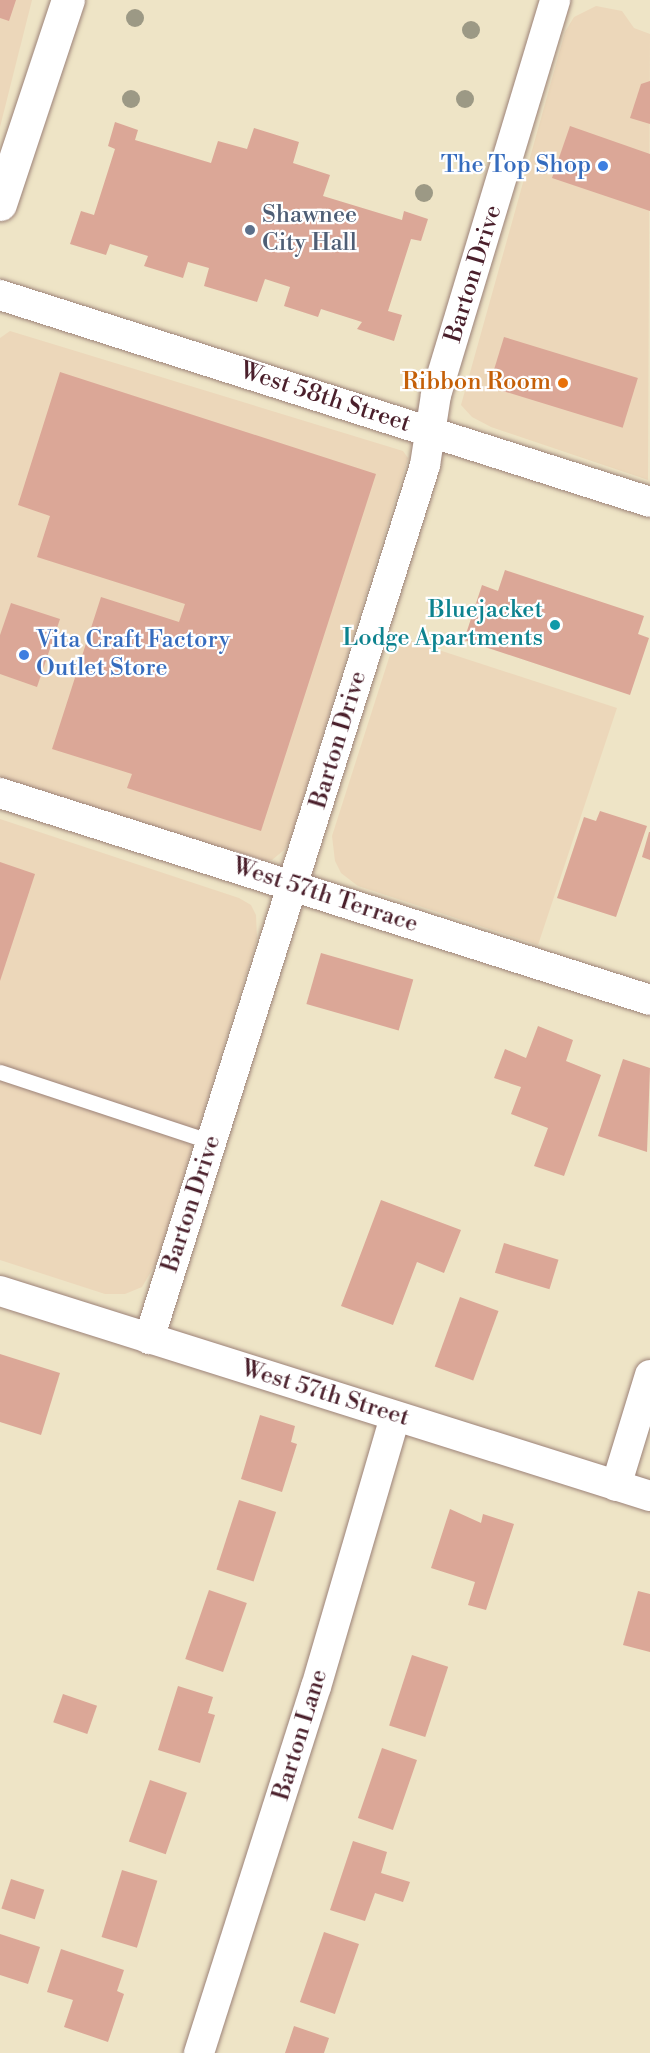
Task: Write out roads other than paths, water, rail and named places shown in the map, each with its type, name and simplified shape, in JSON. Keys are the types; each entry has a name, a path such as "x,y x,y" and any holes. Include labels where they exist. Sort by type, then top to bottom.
{"main road":[{"path":"0,204 68,0"}],"street":[{"name":"Barton Drive","path":"149,1339 294,886 424,465 436,395 555,0"},
{"name":"West 58th Street","path":"0,295 650,502"},
{"name":"West 57th Terrace","path":"0,793 650,1000"},
{"name":"West 57th Street","path":"0,1291 650,1496"},
{"path":"616,1486 650,1375"},
{"name":"Barton Lane","path":"199,2053 313,1698 395,1416"}],"lane":[{"path":"0,1072 212,1142"}],"place":[{"name":"The Top Shop","path":"603,166"},
{"name":"Shawnee City Hall","path":"250,230"},
{"name":"Ribbon Room","path":"563,383"},
{"name":"Bluejacket Lodge Apartments","path":"555,625"},
{"name":"Vita Craft Factory Outlet Store","path":"24,655"}]}
